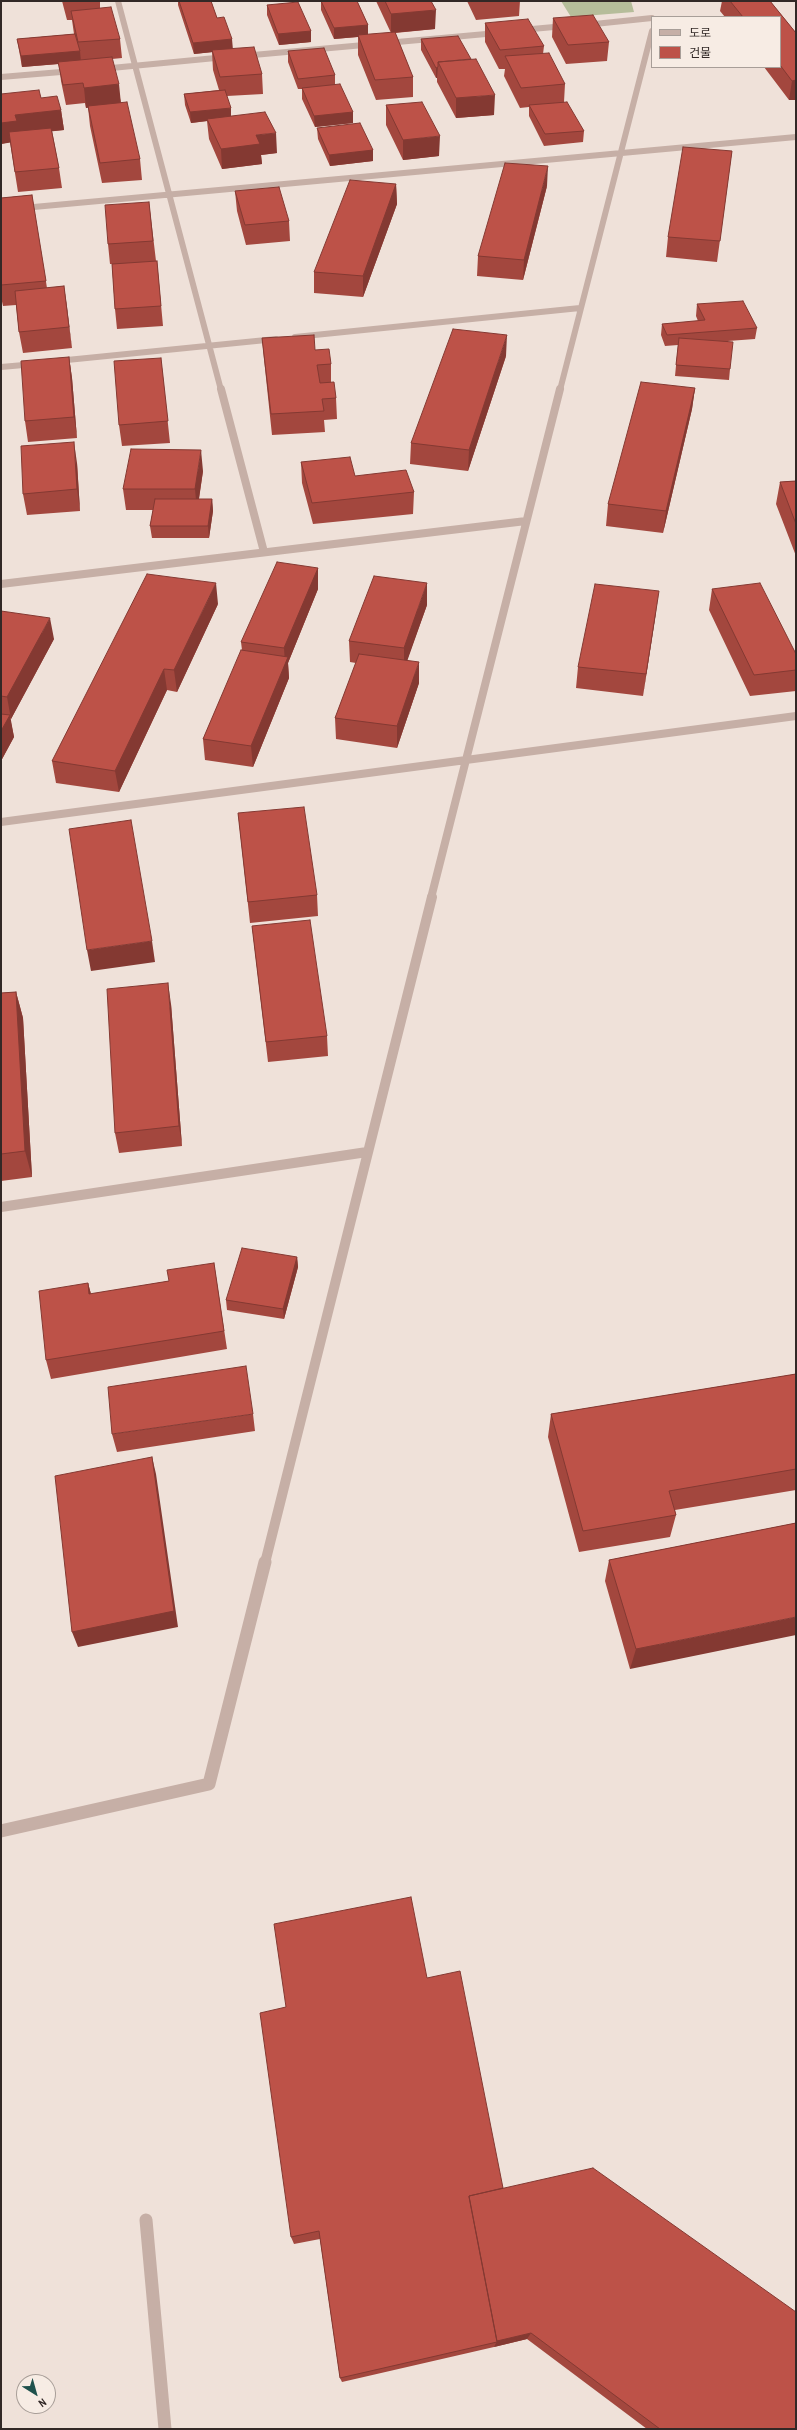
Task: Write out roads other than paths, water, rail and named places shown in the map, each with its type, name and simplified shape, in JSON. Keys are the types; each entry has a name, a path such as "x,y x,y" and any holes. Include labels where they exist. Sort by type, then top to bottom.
{"street":[{"path":"118,1 264,552"},
{"path":"581,25 651,18"},
{"path":"517,31 573,26"},
{"path":"96,69 501,32"},
{"path":"1,1831 209,1784 465,760 651,35"},
{"path":"1,77 80,70"},
{"path":"1,210 796,137"},
{"path":"289,338 580,308"},
{"path":"47,362 281,338"},
{"path":"1,367 40,363"},
{"path":"1,584 526,521"},
{"path":"1,822 796,716"},
{"path":"1,1207 367,1152"},
{"path":"146,2220 165,2429"}]}
